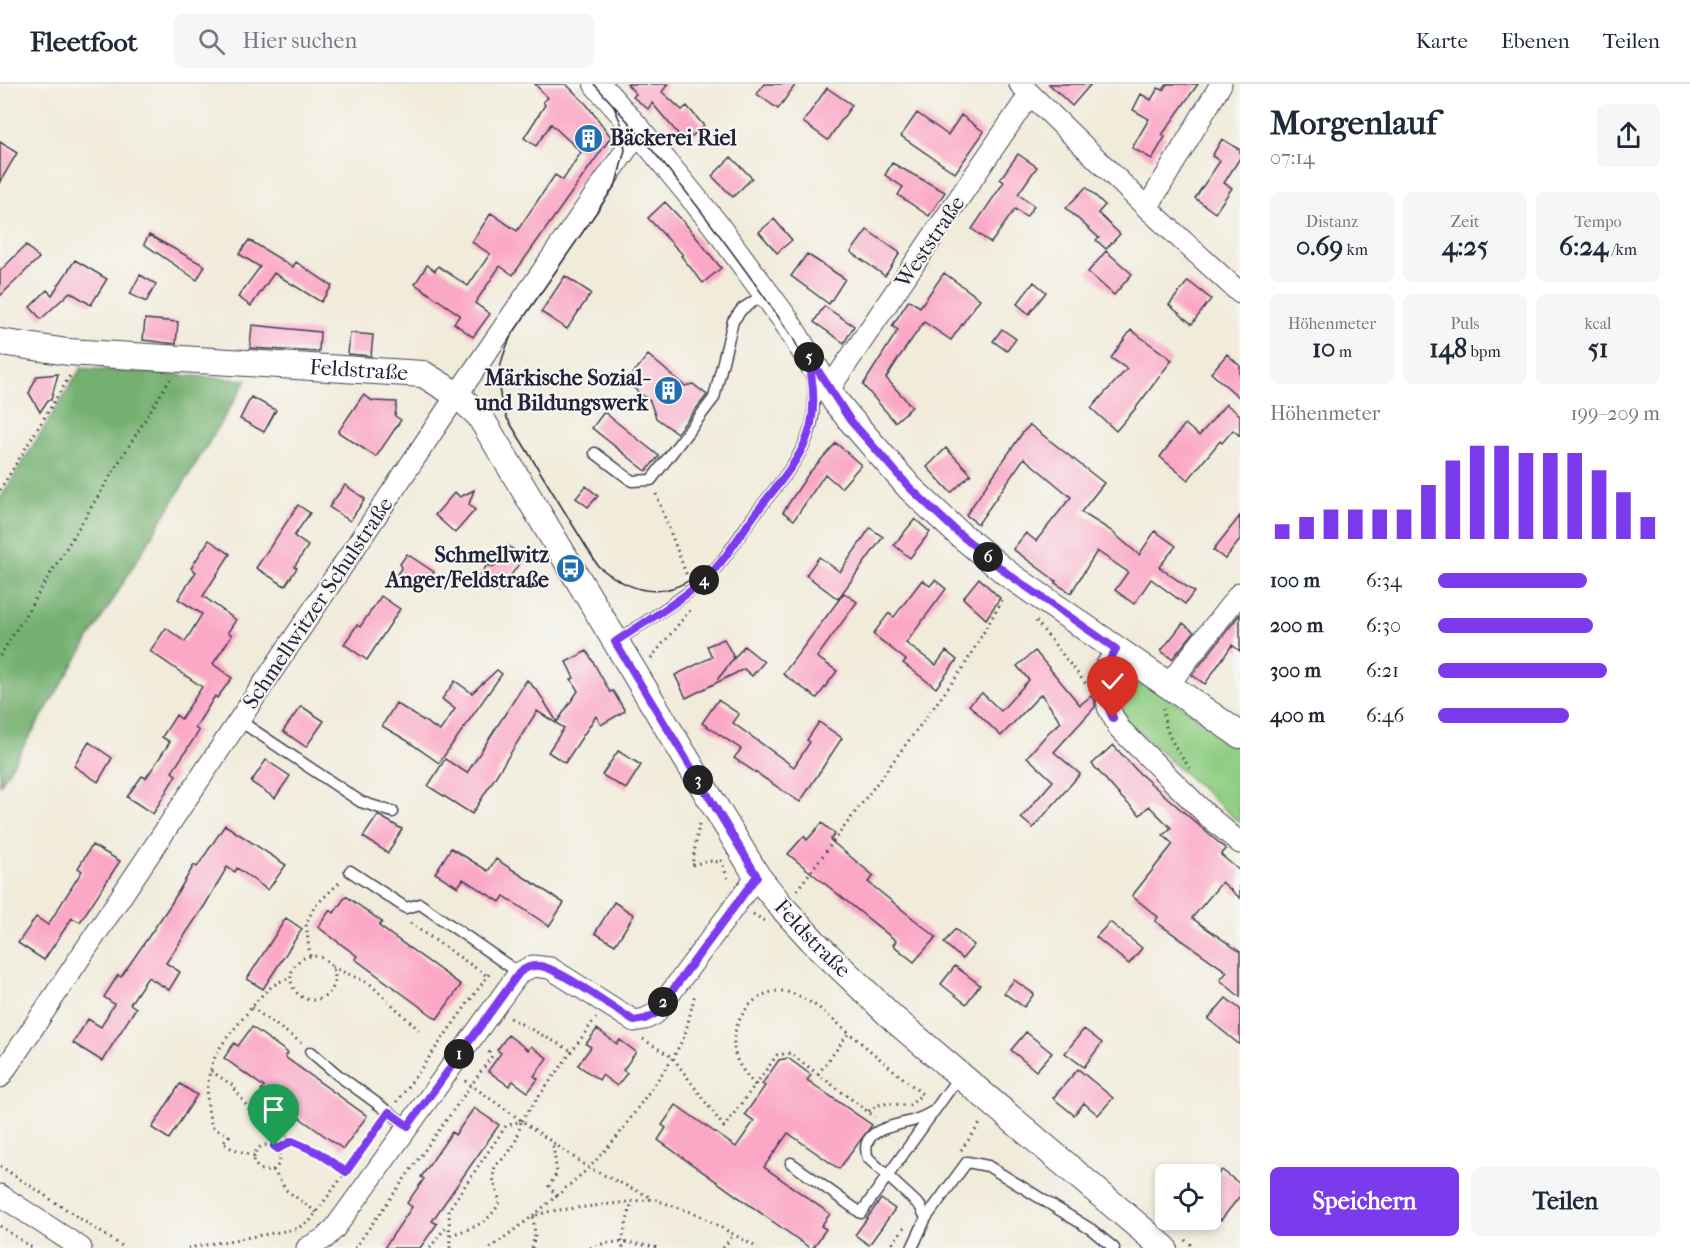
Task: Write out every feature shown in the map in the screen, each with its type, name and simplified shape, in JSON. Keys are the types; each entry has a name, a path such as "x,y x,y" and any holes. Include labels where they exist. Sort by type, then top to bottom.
{"street":[{"path":"597,84 639,131 714,223 785,319 850,420 910,488 956,531 1018,580 1240,735"},
{"path":"1147,208 1221,84"},
{"path":"1025,89 1147,208 1240,293"},
{"name":"Weststraße","path":"829,389 1025,89"},
{"name":"Schmellwitzer Schulstraße","path":"0,1077 457,395 639,131"},
{"name":"Feldstraße","path":"0,342 85,353 423,374 457,395 479,415 757,876 782,907 850,978 895,1020 1164,1248"},
{"path":"1168,685 1240,593"},
{"path":"1116,649 1105,668 1108,707 1119,728 1207,815 1240,843"},
{"path":"307,1248 325,1238 335,1228 519,973 533,966 550,968 634,1021 645,1019 655,1014 757,876"},
{"path":"1,1198 81,1248"}],"lane":[{"path":"595,453 632,481 651,480 714,398 733,321 742,309 766,294"},
{"path":"615,642 706,578 724,558 793,463 804,444 811,425 813,377 806,352"},
{"path":"240,721 361,802 393,812"},
{"path":"350,871 406,908 420,904 519,973"},
{"path":"311,1052 338,1075 408,1126"},
{"path":"791,1163 861,1214 960,1075"},
{"path":"926,1218 920,1206 868,1158 865,1150 875,1132 885,1127 918,1119 935,1110"},
{"path":"912,1248 926,1218 967,1162 988,1166 1092,1230 1114,1248"}],"path":[{"path":"0,490 85,353"},
{"path":"0,657 183,359"},
{"path":"651,480 687,576"},
{"path":"793,896 963,668 998,604 1018,580"},
{"path":"648,661 696,602"},
{"path":"1168,685 1162,694 1165,728 1170,740 1195,775"},
{"path":"700,820 692,865 707,861 722,862"},
{"path":"718,853 728,881 739,900"},
{"path":"310,956 306,924 314,908 350,871"},
{"path":"406,908 406,920 488,976"},
{"path":"332,966 335,975 332,990 321,999 307,999 299,996 292,987 290,978 292,968 299,960 310,956 321,957 332,966 369,984 419,1030"},
{"path":"188,1248 296,1229 310,1221 499,960"},
{"path":"254,1156 231,1148 223,1142 229,1136 212,1126 206,1095 217,1053 265,991 277,981 290,978"},
{"path":"490,1248 533,1216 589,1168 618,1136 673,1058 685,1035 696,990"},
{"path":"754,1085 738,1063 734,1041 735,1030 741,1017 757,998 769,992 782,991 800,996 818,1007 922,1094 910,1105 887,1102 873,1107 868,1112"},
{"path":"252,1007 311,1052"},
{"path":"450,1235 478,1226 494,1214 500,1202 493,1178 495,1166 511,1152 518,1138 521,1121 601,1011"},
{"path":"508,1017 572,1051"},
{"path":"818,1074 849,1033"},
{"path":"637,1035 673,1058 724,1127 777,1055 790,1053 885,1127"},
{"path":"355,1248 492,1056 483,1041"},
{"path":"449,1069 589,1168 653,1199 697,1214 758,1248"},
{"path":"211,1071 232,1084 254,1116 265,1126 319,1153 346,1172"},
{"path":"450,1248 449,1209 506,1126 521,1121"},
{"path":"278,1149 292,1141"},
{"path":"553,1144 557,1173 549,1186 557,1196"},
{"path":"264,1145 278,1149 280,1160 273,1170 266,1171 259,1168 254,1156 257,1149 264,1145"},
{"path":"0,1166 122,1247"},
{"path":"273,1170 286,1190 317,1212"},
{"path":"533,1216 551,1211 653,1199"},
{"path":"623,1248 622,1241 632,1201"},
{"path":"532,1248 535,1234 533,1216"},
{"path":"430,1248 449,1222"},
{"path":"0,1226 33,1248"},
{"path":"723,1248 734,1234"},
{"path":"590,1248 598,1244 622,1241 658,1248"}],"green space":[{"path":"81,368 247,380 0,785 0,499"},
{"path":"1122,666 1240,745 1240,823 1131,725 1115,707 1111,683"}],"building":[{"path":"535,84 566,84 587,105 611,137 513,275 500,266 475,303 490,314 473,337 454,323 460,315 415,284 427,265 435,271 438,266 468,286 490,254 472,242 491,213 517,231 555,175 563,180 581,152 551,124 536,146 524,138 545,105 543,102 548,98"},
{"path":"627,84 668,84 662,92 682,110 687,106 704,126 685,142 652,103 648,109 633,97 636,94"},
{"path":"764,84 796,84 778,109 757,94"},
{"path":"1049,84 1091,84 1072,106"},
{"path":"1167,84 1198,84 1162,135 1165,137 1152,159 1132,148 1149,119 1133,110 1141,94 1151,100 1158,88 1163,90"},
{"path":"827,88 852,105 828,140 803,122"},
{"path":"917,113 948,135 961,115 984,132 955,173 901,136"},
{"path":"1222,139 1240,150 1240,158 1224,183 1232,188 1215,213 1195,198 1220,161 1212,156"},
{"path":"0,142 17,153 0,182"},
{"path":"1018,154 1037,167 1018,194 1034,206 1026,217 1015,209 991,243 972,229 1004,182 1000,179"},
{"path":"731,157 752,178 733,197 712,176"},
{"path":"892,163 945,192 929,216 898,195 903,187 885,175"},
{"path":"1086,187 1105,205 1098,213 1120,234 1106,249 1096,240 1099,238 1066,208"},
{"path":"665,202 721,268 703,283 681,256 683,255 648,218"},
{"path":"774,219 792,240 777,253 759,232"},
{"path":"867,230 900,253 885,276 851,252"},
{"path":"149,235 205,266 197,280 144,244"},
{"path":"249,240 293,267 296,262 332,286 321,302 274,273 251,306 238,297 260,267 239,254"},
{"path":"26,245 39,258 0,296 0,271"},
{"path":"1106,251 1132,274 1114,295 1088,272"},
{"path":"807,254 845,279 829,304 791,276"},
{"path":"75,260 107,279 91,305 70,292 41,319 30,307 47,290 52,295"},
{"path":"944,273 980,299 951,340 924,322 900,356 886,378 912,407 895,422 863,385 898,330 892,326 909,300 920,307"},
{"path":"140,275 156,284 146,302 130,294"},
{"path":"565,276 591,293 567,329 541,312"},
{"path":"1188,281 1211,299 1192,324 1169,305"},
{"path":"1034,282 1046,292 1029,314 1017,304"},
{"path":"824,306 854,326 844,343 814,322"},
{"path":"145,319 178,322 176,344 143,340"},
{"path":"252,325 320,332 319,352 250,348"},
{"path":"1002,329 1016,339 1007,351 993,341"},
{"path":"1131,330 1172,360 1116,431 1091,408 1127,369 1111,358"},
{"path":"350,333 373,335 371,356 348,354"},
{"path":"1227,354 1240,366 1240,398 1211,373"},
{"name":"Märkische Sozial- und Bildungswerk","path":"648,355 685,386 693,384 707,395 677,433 656,418 650,401 626,382"},
{"path":"58,374 51,400 48,400 40,412 29,393 37,376"},
{"path":"363,395 373,401 397,402 395,416 401,420 376,457 338,432"},
{"path":"251,397 276,410 264,432 240,419"},
{"path":"1226,404 1240,415 1240,436 1233,430 1222,443 1220,441 1188,480 1160,457 1185,424 1199,436"},
{"path":"604,412 659,456 646,471 592,428"},
{"path":"1030,425 1104,483 1081,512 1110,530 1139,555 1155,531 1176,546 1159,567 1194,592 1185,604 1151,579 1134,604 1115,590 1128,572 1097,551 1071,593 1013,549 1026,533 1036,541 1071,497 1024,458 978,524 966,515"},
{"path":"836,443 861,465 841,488 825,474 794,520 783,512 809,473"},
{"path":"946,448 971,474 951,493 927,467"},
{"path":"345,485 365,499 350,521 329,507"},
{"path":"586,486 598,496 588,507 576,498"},
{"path":"474,490 469,504 475,510 455,533 435,515 455,492 460,497"},
{"path":"298,505 310,513 294,536 308,546 285,586 256,568"},
{"path":"1240,516 1240,540 1225,559 1213,550"},
{"path":"915,519 930,532 910,558 894,545"},
{"path":"870,528 883,537 838,599 806,575 819,557 840,572"},
{"path":"209,540 230,554 203,596 236,620 228,632 232,635 213,664 232,678 217,698 215,696 195,728 199,731 172,772 176,775 153,814 127,797 142,776 146,778 170,742 162,737 176,715 181,719 202,687 150,651 166,628 185,642 202,614 178,599 196,572 191,568"},
{"path":"508,546 524,557 499,592 479,577 487,565 494,567"},
{"path":"407,554 434,572 422,590 397,574"},
{"path":"979,578 1000,598 986,619 963,598"},
{"path":"922,580 930,586 935,580 946,589 906,643 936,665 946,651 957,660 936,688 903,663 906,660 873,634 889,613 894,617"},
{"path":"844,593 857,602 817,657 837,671 817,698 783,674"},
{"path":"381,596 400,609 367,660 344,644 357,625 360,627"},
{"path":"1240,614 1240,651 1232,645 1205,684 1192,675"},
{"path":"1183,623 1194,632 1172,659 1161,651"},
{"path":"724,639 734,658 717,680 744,646 764,662 752,676 744,669 686,698 675,675 712,657 707,646"},
{"path":"587,651 610,692 613,691 625,711 601,725 596,716 565,763 548,752 564,728 537,711 472,814 428,786 445,759 467,773 527,680 539,693 557,722 578,691 571,679 574,678 566,662"},
{"path":"1035,651 1080,705 1091,696 1095,700 1095,707 1054,752 1080,774 1033,828 1021,818 1053,781 1027,757 1061,722 1041,694 1001,736 969,705 982,693 1001,711 1029,680 1017,666"},
{"path":"497,670 502,674 439,763 382,726 396,703 440,731 455,709 442,699 455,681 472,693"},
{"path":"718,700 739,714 733,723 794,767 810,742 807,740 819,722 842,738 800,802 734,758 741,749 702,723"},
{"path":"301,706 324,721 306,747 283,731"},
{"path":"89,742 112,758 98,782 74,766"},
{"path":"1113,745 1139,773 1226,849 1221,855 1240,871 1240,898 1222,882 1192,918 1240,952 1240,997 1220,980 1227,972 1155,921 1158,917 1132,896 1173,844 1163,835 1171,828 1149,806 1140,815 1092,764"},
{"path":"618,751 641,765 626,789 602,775"},
{"path":"266,760 290,776 275,798 251,782"},
{"path":"378,815 402,829 388,853 363,837"},
{"path":"822,823 835,834 830,840 874,876 868,882 936,937 914,962 893,945 896,941 788,854 804,836 807,840"},
{"path":"225,825 286,865 268,890 237,868 235,872 227,867 205,905 166,963 180,972 169,990 148,977 130,1004 136,1008 102,1061 73,1043 88,1019 101,1027 114,1004 104,997 118,975 121,977 171,904 194,865 197,867"},
{"path":"92,845 120,861 80,922 72,918 44,960 18,943 36,917 48,925 82,871 78,868"},
{"path":"451,848 488,871 496,859 564,903 549,926 504,896 500,902 463,879 458,887 435,873"},
{"path":"346,896 382,922 379,926 461,985 437,1019 355,959 357,956 318,927 330,910 334,913"},
{"path":"614,902 634,915 615,945 595,933"},
{"path":"286,918 302,929 263,989 247,979"},
{"path":"1110,922 1142,948 1129,964 1096,937"},
{"path":"955,929 974,945 962,959 944,943"},
{"path":"955,966 980,985 966,1004 941,984"},
{"path":"1014,980 1034,994 1024,1007 1004,993"},
{"path":"1226,998 1240,1009 1240,1045 1208,1019"},
{"path":"252,1027 288,1053 285,1057 367,1116 343,1149 261,1090 264,1087 224,1058 234,1043 238,1046"},
{"path":"597,1029 617,1044 620,1040 636,1052 623,1070 627,1073 617,1086 602,1075 599,1080 578,1065 591,1047 586,1044"},
{"path":"1084,1029 1102,1043 1084,1067 1065,1053"},
{"path":"1026,1032 1052,1053 1036,1071 1011,1050"},
{"path":"508,1035 528,1050 531,1046 547,1058 534,1076 538,1079 528,1092 513,1081 509,1086 488,1071 501,1053 497,1050"},
{"path":"788,1058 811,1075 807,1080 872,1125 839,1169 788,1133 764,1167 830,1214 821,1226 826,1229 813,1248 658,1140 666,1128 662,1125 676,1105 736,1147 754,1121 745,1114 765,1086 762,1084 779,1060"},
{"path":"1078,1069 1113,1098 1098,1115 1084,1103 1074,1115 1053,1098"},
{"path":"180,1084 197,1095 169,1139 152,1128"},
{"path":"474,1108 499,1125 432,1221 437,1224 420,1248 384,1248 412,1207 407,1203 424,1179 421,1177 452,1132 455,1135"},
{"path":"1221,1171 1240,1184 1240,1196 1221,1220"},
{"path":"881,1199 895,1209 869,1245 855,1235"}],"tram line":[{"path":"594,84 621,114 648,144 723,239 770,305 799,350 810,390 810,417 807,430 798,450 783,473 717,559 687,582 659,591 629,586 598,566 507,418 499,386 500,367 511,336 616,184 625,150 621,123 613,105"}],"place":[{"name":"Bäckerei Riel","path":"589,138"},
{"name":"Märkische Sozial- und Bildungswerk","path":"669,391"},
{"name":"Schmellwitz Anger/Feldstraße","path":"570,568"}],"route":[{"path":"274,1146 278,1149 292,1141 319,1153 346,1172 389,1112 408,1126 519,973 525,968 533,966 550,968 634,1021 655,1014 757,876 615,642 706,578 724,558 793,463 804,444 811,425 814,399 813,377 806,352 836,402 910,488 956,531 1008,574 1116,649 1105,668 1108,707 1113,718"}]}
